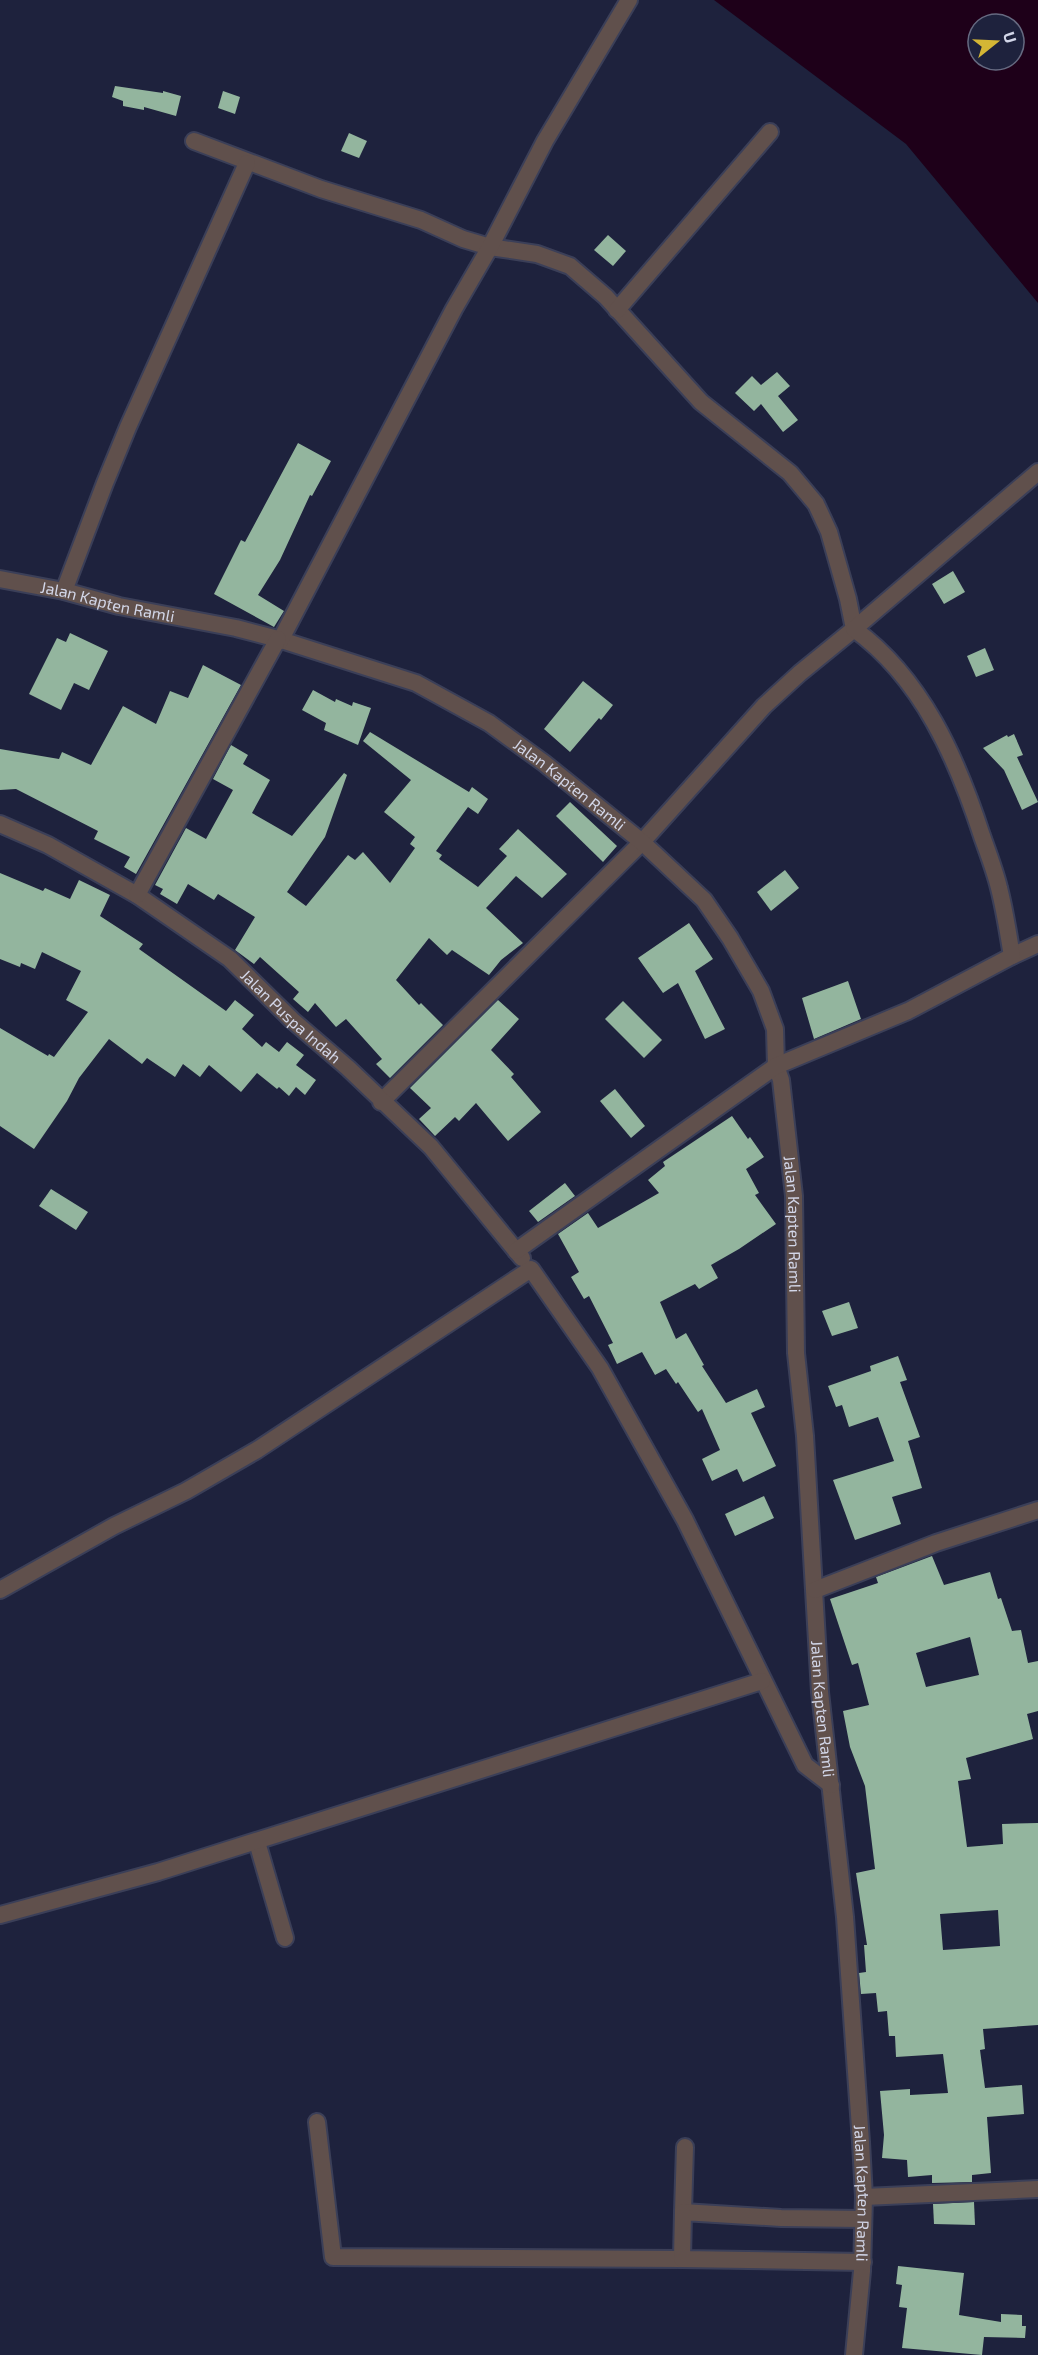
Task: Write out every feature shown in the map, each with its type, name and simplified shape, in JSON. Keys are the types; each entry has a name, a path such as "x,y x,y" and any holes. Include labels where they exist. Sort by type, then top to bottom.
{"street":[{"path":"137,895 279,640 454,309 546,141 629,0"},
{"path":"618,310 770,132"},
{"path":"194,141 247,163 321,189 421,220 463,239 490,247 537,254 570,266 606,297 701,402 790,473 816,504 829,532 854,629 883,654 908,684 931,716 953,758 970,800 999,887 1012,956"},
{"path":"64,591 128,427 247,163"},
{"path":"381,1102 642,842 764,706 1038,472"},
{"name":"Jalan Kapten Ramli","path":"0,579 64,591 119,606 236,628 416,683 489,723 544,763 642,842 704,900 730,938 761,991 775,1029 776,1066 781,1080 794,1196 796,1353 805,1436 820,1692 845,1917 864,2197 863,2262 854,2355"},
{"name":"Jalan Puspa Indah","path":"0,826 48,845 137,895 230,959 292,1020 348,1068 381,1102 431,1147 531,1269 600,1368 686,1520 805,1766 831,1785"},
{"path":"516,1251 776,1066 908,1011 1012,956 1038,945"},
{"path":"0,1590 114,1526 186,1491 257,1450 531,1269"},
{"path":"815,1590 936,1543 1038,1510"},
{"path":"0,1915 158,1872 257,1842 762,1680"},
{"path":"257,1842 285,1938"},
{"path":"317,2122 333,2257 863,2262"},
{"path":"682,2259 685,2147"},
{"path":"864,2197 1038,2189"},
{"path":"683,2212 781,2218 863,2219"}],"shaded area":[{"path":"714,0 1038,0 1038,303 906,144"}],"building":[{"path":"115,86 163,93 163,91 181,96 176,116 144,107 144,110 123,106 123,101 112,97"},
{"path":"223,91 240,97 235,114 218,108"},
{"path":"349,133 367,141 359,158 341,151"},
{"path":"608,235 626,251 613,266 594,250"},
{"path":"777,372 790,386 778,396 798,420 783,432 761,404 754,411 735,393 752,376 761,385"},
{"path":"298,443 331,461 312,496 310,495 280,560 258,595 284,611 274,627 214,594 241,540 245,542"},
{"path":"953,571 965,592 944,604 932,584"},
{"path":"70,633 108,651 89,690 74,683 61,710 29,694 57,638 66,642"},
{"path":"985,648 994,670 976,677 967,656"},
{"path":"203,665 241,685 136,874 124,867 130,857 94,839 98,831 16,789 0,790 0,749 59,759 62,752 91,765 123,706 156,724 170,691 188,698"},
{"path":"583,681 613,705 570,752 544,729"},
{"path":"313,690 335,702 336,699 352,706 353,702 371,708 358,745 324,730 326,723 302,710"},
{"path":"370,732 469,792 472,787 488,799 478,814 468,807 436,851 442,855 439,859 478,887 507,856 499,849 518,829 567,874 542,898 516,876 486,908 523,943 501,960 489,975 452,950 447,955 429,938 396,980 419,1005 421,1003 443,1025 390,1078 376,1064 382,1059 346,1019 336,1027 315,1003 308,1012 293,999 299,992 260,957 254,964 235,950 255,917 218,894 214,900 188,884 177,904 160,894 163,889 155,885 186,828 206,839 233,790 213,779 231,745 248,755 243,764 270,780 252,813 292,836 344,773 347,775 325,837 287,892 306,906 348,855 355,860 363,852 390,883 415,848 410,844 415,837 384,812 411,780 363,741"},
{"path":"1014,734 1023,755 1017,757 1038,802 1022,810 1004,770 983,748 1007,735 1008,737"},
{"path":"570,802 617,846 603,862 556,816"},
{"path":"785,870 799,888 771,911 757,892"},
{"path":"0,873 43,891 45,888 70,899 79,880 110,895 100,916 143,944 139,949 226,1011 235,1000 254,1015 242,1029 262,1047 266,1042 279,1052 287,1042 304,1055 296,1065 316,1080 305,1095 296,1087 289,1096 257,1073 241,1092 209,1065 200,1077 183,1064 175,1077 147,1058 142,1064 109,1039 79,1078 67,1101 34,1149 0,1126 0,1028 48,1056 49,1054 54,1057 88,1012 66,1000 81,971 42,952 35,969 21,963 20,967 0,959"},
{"path":"689,923 713,959 695,971 725,1029 705,1039 678,983 663,993 638,958"},
{"path":"848,981 861,1019 814,1039 802,998"},
{"path":"498,1000 519,1019 491,1050 514,1074 511,1077 541,1112 508,1141 476,1103 459,1121 455,1117 435,1136 419,1119 431,1108 410,1088"},
{"path":"623,1001 662,1040 644,1058 605,1019"},
{"path":"615,1089 645,1126 631,1138 600,1101"},
{"path":"732,1116 764,1157 746,1169 759,1193 755,1195 776,1224 711,1265 718,1278 699,1289 695,1284 660,1302 676,1339 686,1333 704,1365 702,1366 726,1403 757,1389 765,1407 751,1413 776,1466 743,1482 737,1469 712,1481 702,1459 720,1450 702,1409 698,1412 678,1382 676,1384 666,1369 655,1375 642,1352 617,1364 608,1345 613,1343 589,1296 584,1299 571,1277 579,1272 558,1234 588,1213 598,1228 659,1193 648,1180 665,1166 663,1162"},
{"path":"565,1183 575,1196 538,1222 529,1211"},
{"path":"51,1189 88,1212 76,1230 39,1206"},
{"path":"849,1302 858,1328 832,1336 822,1311"},
{"path":"898,1356 907,1380 900,1382 920,1437 908,1441 922,1488 892,1497 901,1524 855,1540 833,1480 894,1461 878,1417 849,1427 842,1405 836,1407 828,1386 871,1371 870,1366"},
{"path":"764,1496 774,1518 735,1536 725,1514"},
{"path":"932,1556 944,1585 990,1572 998,1599 1001,1598 1012,1631 1021,1630 1028,1663 1038,1661 1038,1711 1027,1714 1033,1739 966,1758 971,1779 958,1781 967,1847 1003,1844 1002,1824 1038,1823 1038,2025 983,2029 985,2049 980,2050 985,2088 1022,2085 1024,2114 987,2117 991,2173 972,2175 972,2182 932,2183 932,2175 908,2177 907,2160 882,2158 884,2135 880,2091 910,2089 910,2095 948,2093 943,2054 896,2057 895,2036 889,2036 887,2011 878,2012 876,1993 861,1994 859,1973 866,1972 864,1945 867,1945 856,1873 875,1869 865,1786 850,1747 843,1711 869,1705 858,1663 852,1665 830,1599 878,1583 876,1577","holes":["970,1637 979,1675 926,1687 916,1653","998,1910 1000,1946 943,1950 940,1914"]},
{"path":"974,2202 975,2225 934,2224 933,2204"},
{"path":"898,2266 964,2273 959,2315 1001,2322 1001,2314 1022,2315 1022,2326 1026,2326 1025,2338 984,2337 982,2355 902,2348 907,2308 899,2307 902,2285 896,2284"}]}
